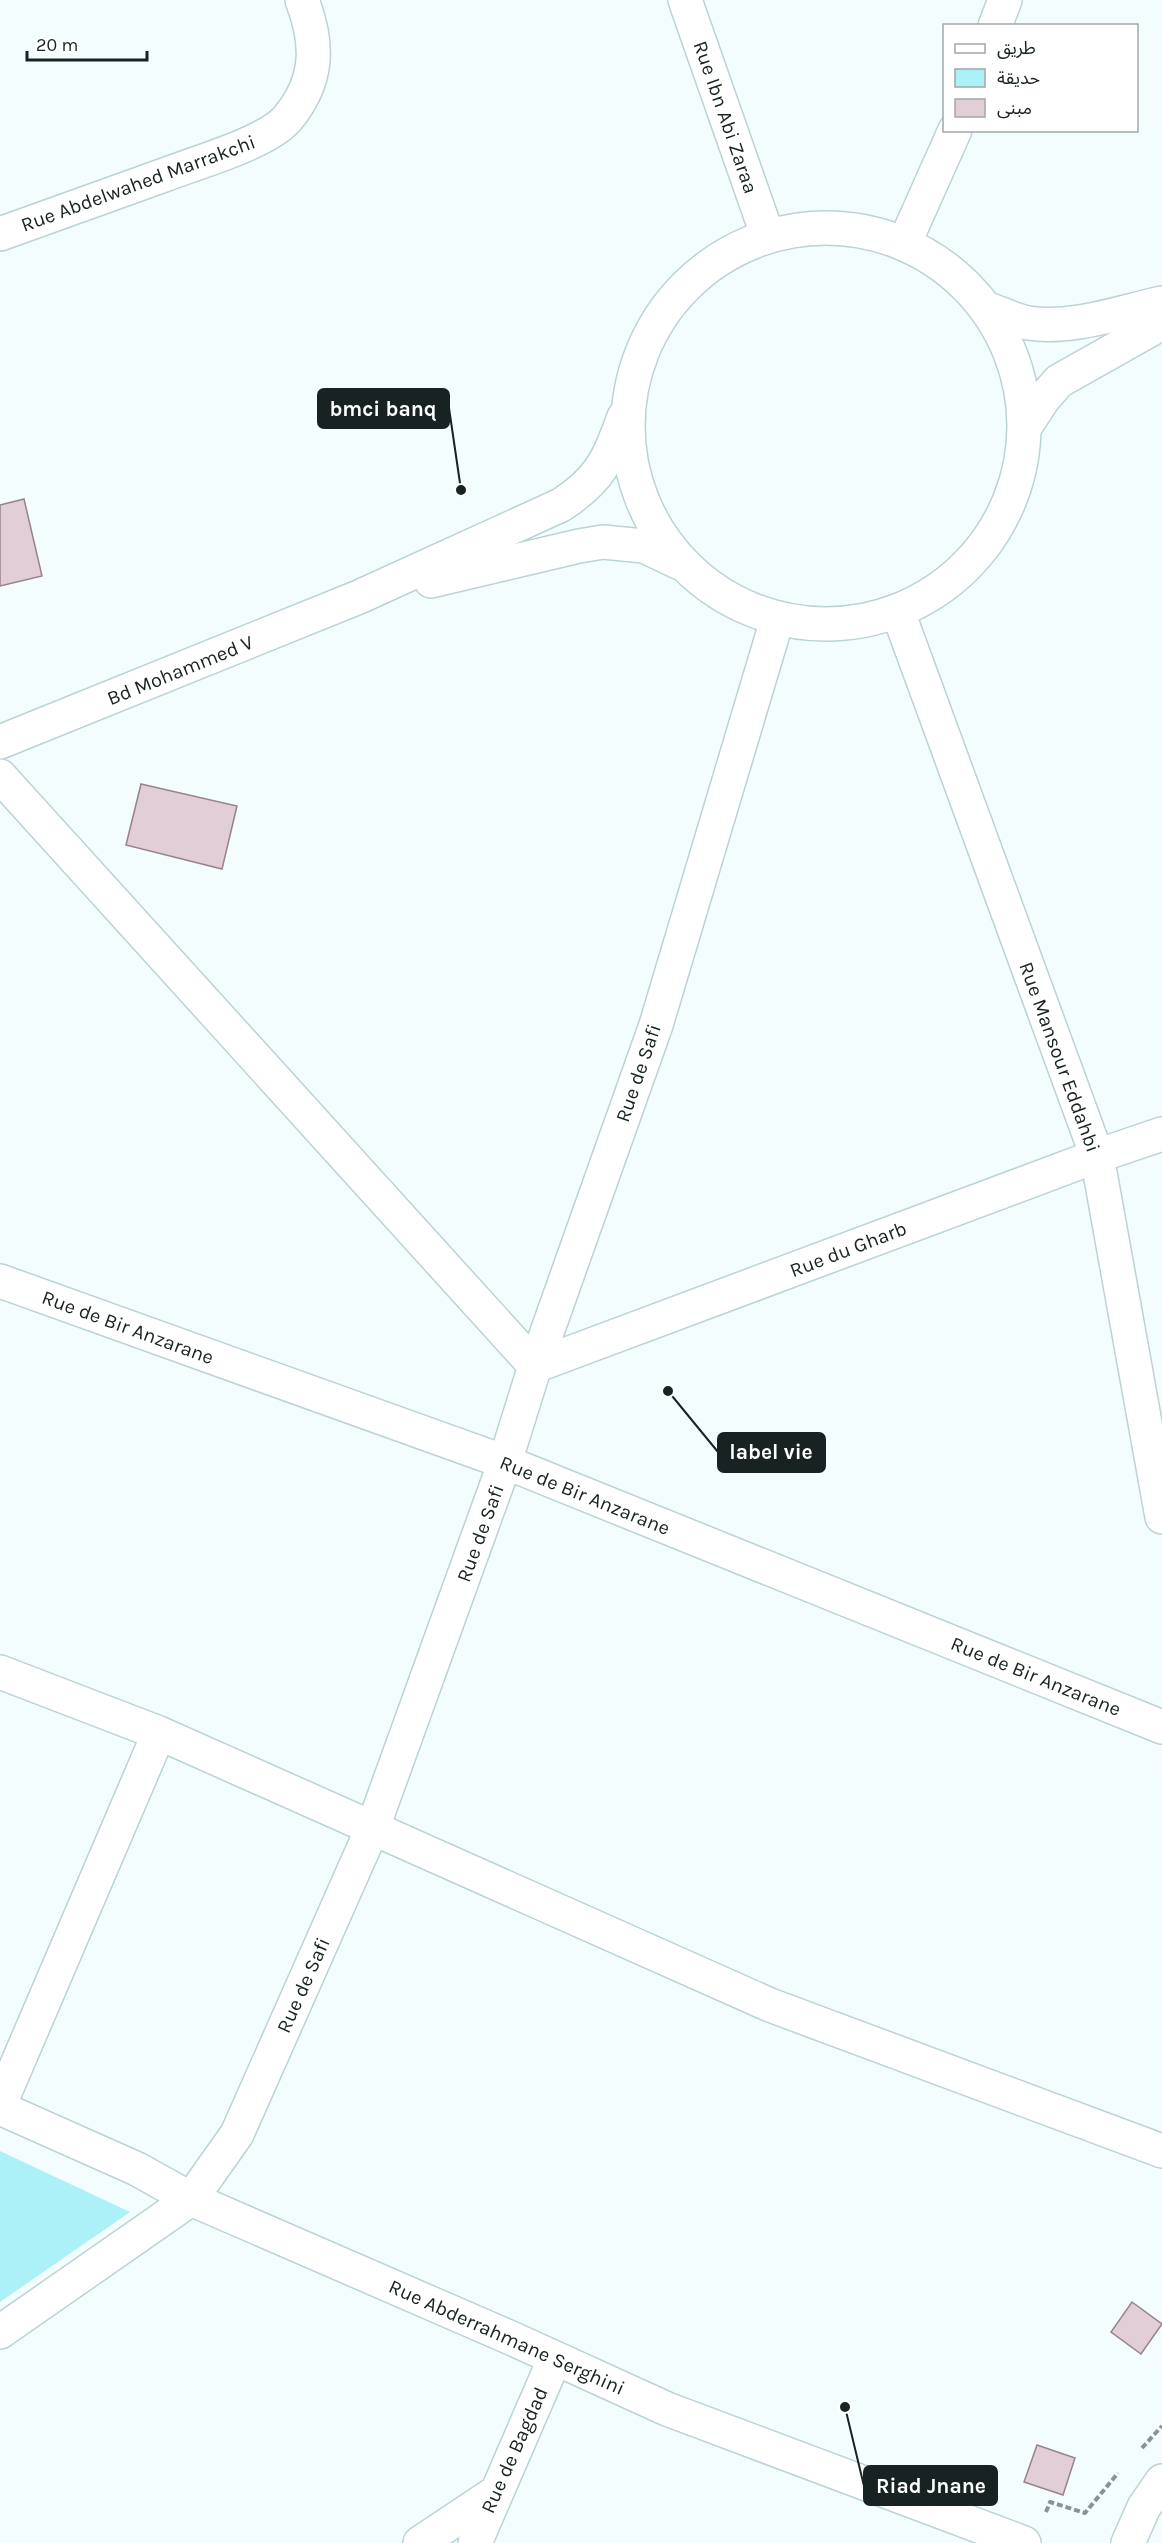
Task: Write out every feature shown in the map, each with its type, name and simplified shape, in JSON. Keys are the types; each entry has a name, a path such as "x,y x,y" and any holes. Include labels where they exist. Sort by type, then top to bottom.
{"street":[{"name":"Rue Abdelwahed Marrakchi","path":"0,234 233,149 263,137 286,120 303,94 313,68 314,41 302,0"},
{"name":"Rue Ibn Abi Zaraa","path":"685,0 767,234"},
{"path":"996,24 1005,0"},
{"path":"905,242 954,132"},
{"path":"837,226 905,242 936,260 964,282 988,309 1008,346 1018,376 1025,427 1019,475 1002,519 975,559 940,590 898,612 838,625 777,620 726,598 681,564 648,517 630,464 628,407 642,350 671,300 714,260 767,234 837,226"},
{"path":"988,309 1026,322 1047,324 1071,322 1162,303"},
{"path":"1025,427 1044,398 1059,381 1162,323"},
{"name":"Bd Mohammed V","path":"0,742 359,597 540,515 584,490 600,472 613,448 628,407"},
{"name":"Bd Mohammed V","path":"359,597 603,542 645,546 681,564"},
{"name":"Rue Mansour Eddahbi","path":"898,612 1097,1156 1162,1517"},
{"name":"Rue de Safi","path":"0,2332 191,2199 237,2134 373,1827 506,1462 535,1366 656,1025 777,620"},
{"path":"0,776 535,1366"},
{"name":"Rue du Gharb","path":"535,1366 1097,1156 1162,1134"},
{"name":"Rue de Bir Anzarane","path":"0,1281 506,1462 1162,1727"},
{"path":"0,1672 159,1733 770,2005 1162,2151"},
{"path":"0,2106 159,1733"},
{"name":"Rue Abderrahmane Serghini","path":"0,2106 137,2169 191,2199 667,2409 1032,2533"},
{"name":"Rue de Bagdad","path":"475,2543 555,2358"},
{"path":"1128,2543 1144,2507 1162,2481"},
{"path":"420,2543 495,2493"}],"path":[{"path":"1140,2451 1162,2426"},
{"path":"1032,2533 1050,2502 1085,2513 1125,2467"}],"green space":[{"path":"0,2151 130,2212 0,2302"}],"building":[{"path":"24,499 42,576 0,586 0,505"},
{"path":"141,784 237,806 222,869 126,845"},
{"path":"1132,2302 1162,2324 1141,2354 1111,2332"},
{"path":"1037,2445 1075,2458 1063,2495 1024,2482"}],"place":[{"name":"bmci banq","path":"461,490"},
{"name":"label vie","path":"668,1391"},
{"name":"Riad Jnane","path":"845,2407"}]}
